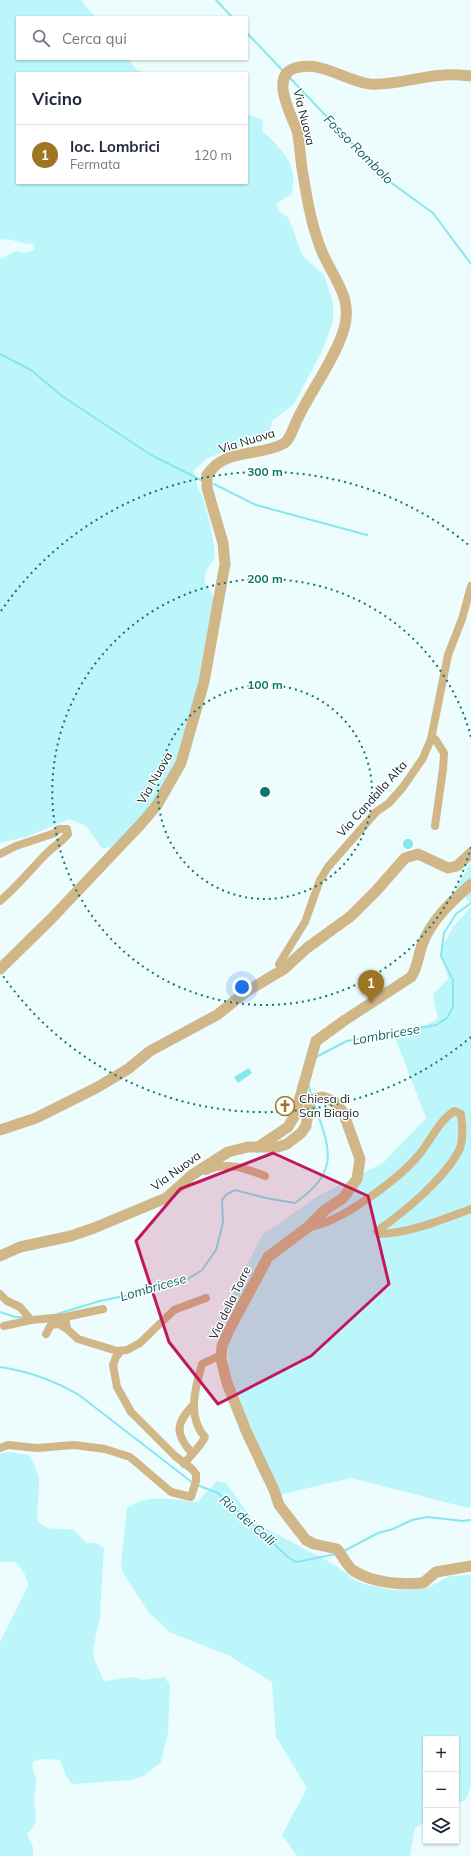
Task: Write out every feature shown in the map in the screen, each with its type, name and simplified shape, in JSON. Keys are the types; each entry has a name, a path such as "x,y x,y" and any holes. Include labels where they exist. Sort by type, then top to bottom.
{"street":[{"name":"Via Nuova","path":"1,968 51,919 142,824 157,805 181,763 204,682 225,564 223,543 207,488 207,475 216,465 239,455 276,448 286,443 344,331 347,309 343,291 319,245 307,200 297,132 286,105 282,89 286,76 294,68 308,66 331,71 354,80 371,84 419,79 445,74 471,76"},
{"name":"Via Candalla Alta","path":"284,969 279,964 305,922 320,880 328,866 376,812 388,803 403,787 423,758 431,739 448,655 462,619 471,586"},
{"path":"431,739 435,739 444,753 435,826"},
{"path":"0,854 16,846 55,833 59,829 67,829 68,834 62,841 48,852 14,889 0,901"},
{"path":"0,1130 36,1118 96,1088 128,1069 150,1051 217,1015 247,991 284,969 307,948 351,916 376,891 405,858 418,854 448,868 457,866 471,854"},
{"name":"Via Nuova","path":"0,1256 20,1247 71,1236 166,1198 192,1175 228,1152 248,1147 258,1147 291,1124 295,1115 316,1041 345,1020 411,977 417,967 422,944 431,926 451,902 471,884"},
{"name":"Via della Torre","path":"258,1147 278,1147 293,1140 306,1126 310,1100 322,1097 335,1102 343,1112 360,1159 357,1179 343,1198 268,1257 228,1330 221,1355 227,1383 247,1433 274,1490 279,1505 306,1540 314,1544 337,1549 353,1571 376,1580 410,1584 423,1583 436,1572 471,1566"},
{"path":"308,1227 318,1226 367,1200 418,1156 442,1122 454,1111 461,1114 463,1128 460,1146 452,1162 430,1187 377,1231 379,1234 389,1234 415,1228 471,1209"},
{"path":"192,1175 202,1173 216,1166 229,1166 241,1167 265,1176"},
{"path":"0,1294 7,1301 20,1307 31,1320"},
{"path":"46,1334 51,1325 59,1324 67,1328 82,1341 121,1351 126,1350 140,1343 174,1310 206,1298"},
{"path":"4,1326 31,1320 65,1317 103,1309"},
{"path":"65,1317 67,1328"},
{"path":"0,1448 8,1445 37,1448 74,1445 105,1449 130,1458 171,1492 191,1497 196,1481 196,1474 192,1468 184,1464 175,1456 125,1403 117,1387 113,1365 116,1357 121,1351"},
{"path":"184,1464 202,1443 205,1437 197,1429 194,1404 202,1364 221,1355"},
{"path":"192,1453 183,1442 179,1432 181,1421 194,1404"}],"highlighted area":[{"path":"273,1153 368,1196 389,1284 311,1356 218,1404 169,1342 136,1241 180,1189"}],"shaded area":[{"path":"0,0 81,0 94,16 16,16 16,60 129,60 137,70 142,72 16,72 16,184 248,184 248,114 263,120 262,131 282,150 292,168 292,194 276,204 280,212 288,217 302,255 324,275 333,302 333,322 321,353 294,404 272,421 269,439 233,448 208,458 194,470 195,479 209,518 215,558 207,570 204,578 207,586 215,598 195,699 176,764 156,798 134,826 112,847 102,848 86,826 69,819 26,837 0,843 0,259 16,251 27,253 35,249 33,244 4,239 0,240"},
{"path":"406,839 410,839 413,844 410,849 406,849 403,846 403,842"},
{"path":"471,862 471,904 456,887"},
{"path":"471,907 471,1506 468,1508 351,1478 279,1495 229,1376 227,1335 241,1321 226,1307 262,1235 318,1196 383,1163 426,1118 396,1040 438,1019 433,994 448,979 441,949 453,927"},
{"path":"249,1068 252,1073 238,1083 234,1077"},
{"path":"10,1452 29,1455 33,1461 39,1481 37,1512 38,1519 41,1524 57,1529 73,1529 86,1543 96,1543 104,1548 100,1617 93,1649 94,1659 104,1681 134,1677 143,1680 164,1677 170,1685 168,1732 161,1762 145,1775 132,1780 72,1784 66,1776 60,1760 41,1759 33,1762 33,1769 36,1777 34,1799 36,1822 27,1834 33,1847 33,1856 0,1856 0,1642 28,1586 24,1573 15,1562 0,1563 0,1453"},
{"path":"217,1481 226,1483 254,1522 335,1565 356,1581 364,1584 393,1590 425,1589 450,1576 471,1575 471,1786 466,1799 459,1803 459,1736 423,1736 423,1824 415,1828 410,1856 297,1856 282,1835 307,1788 276,1737 272,1682 228,1655 171,1633 149,1613 123,1573 121,1564 127,1508 135,1503 152,1499 197,1502"}],"waterway":[{"name":"Fosso Rombolo","path":"216,0 231,16"},
{"name":"Fosso Rombolo","path":"248,34 283,71"},
{"name":"Fosso Rombolo","path":"289,77 386,179 433,213 471,264"},
{"path":"0,354 31,370 62,396 151,455 201,480"},
{"path":"214,484 256,505 367,535"},
{"name":"Lombricese","path":"316,1057 347,1041 436,1025 447,1018 453,1007 453,980 441,956 444,933 456,914 471,903"},
{"name":"Lombricese","path":"309,1086 311,1095"},
{"name":"Lombricese","path":"57,1314 100,1301 157,1289 185,1281 202,1270 216,1250 223,1223 222,1200 227,1194 235,1190 266,1198 295,1203 310,1191 320,1180 328,1158 324,1134 314,1103"},
{"name":"Lombricese","path":"0,1312 15,1317 24,1317"},
{"name":"Rio dei Colli","path":"0,1367 41,1377 79,1395 193,1483"},
{"name":"Rio dei Colli","path":"197,1485 218,1493 288,1557 296,1562 336,1554"},
{"name":"Rio dei Colli","path":"344,1551 378,1533 393,1529 412,1520 427,1517 463,1521 471,1520"}],"place":[{"name":"Ioc. Lombrici","path":"371,1003"},
{"name":"Chiesa di San Biagio","path":"285,1106"}]}
